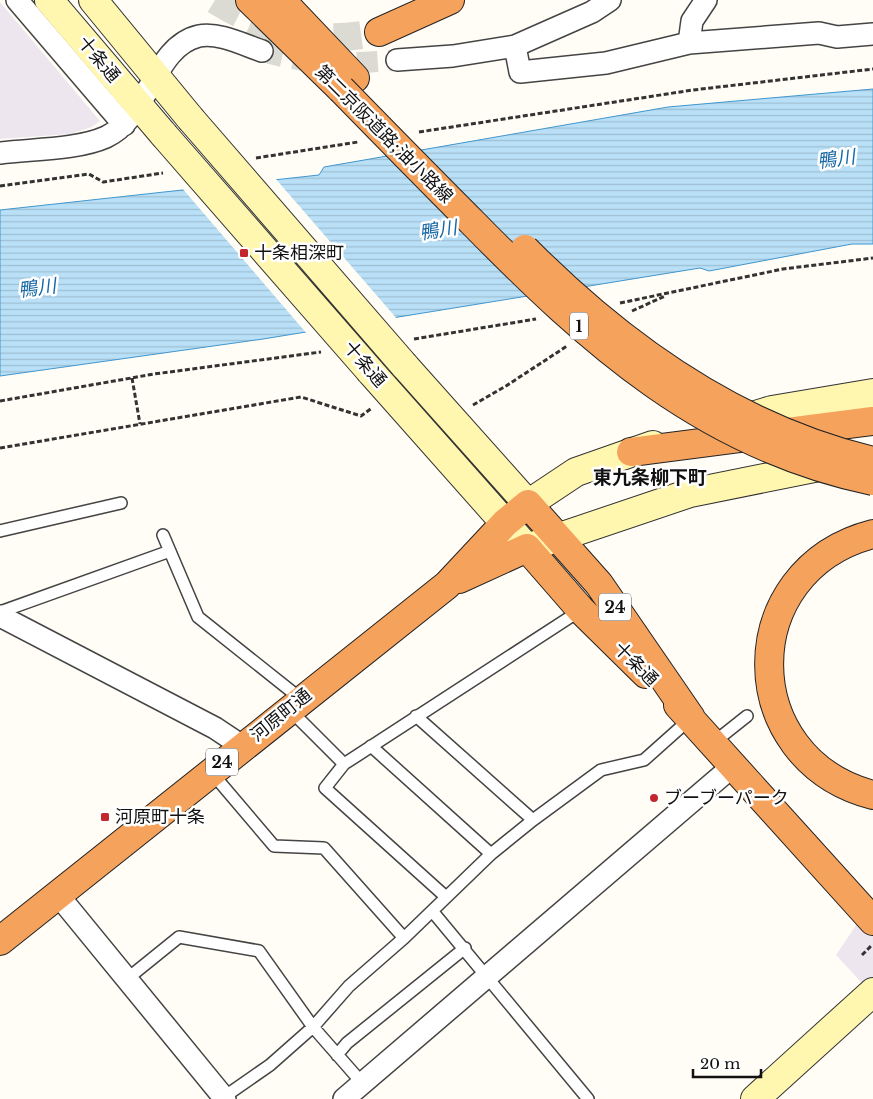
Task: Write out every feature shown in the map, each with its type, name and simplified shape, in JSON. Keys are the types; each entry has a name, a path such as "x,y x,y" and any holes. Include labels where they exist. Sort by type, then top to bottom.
{"highway":[{"name":"第二京阪道路;油小路線","path":"250,0 348,83 538,262 636,346 724,403 765,425 803,441 873,462"},
{"name":"第二京阪道路;油小路線","path":"281,0 348,83 540,290 612,354 699,414 749,440 800,461 873,481"},
{"path":"379,32 450,0"},
{"path":"631,452 873,421"},
{"name":"24","path":"505,523 528,504"},
{"name":"十条通","path":"528,504 599,584 691,718"},
{"name":"河原町通","path":"0,941 242,746 447,585 505,523"},
{"path":"873,534 838,547 812,567 782,604 770,635 767,665 771,695 782,724 800,751 812,764 840,783 873,795"},
{"name":"十条通","path":"527,548 581,610 691,718 873,921"},
{"name":"河原町通","path":"447,585 527,548"}],"street":[{"path":"17,0 132,115"},
{"name":"十条通","path":"49,0 132,115 164,135 527,548"},
{"name":"十条通","path":"93,0 190,118 406,353 528,504"},
{"path":"397,60 453,56 515,46 592,12 610,0"},
{"path":"689,43 692,21 706,0"},
{"path":"515,46 520,72 606,63 689,43 819,33 837,37 873,34"},
{"path":"0,153 88,142 106,137 132,115 168,57 183,43 200,36 220,37 262,51"},
{"path":"528,504 576,472 631,452 772,410 873,393"},
{"path":"527,548 690,493 873,456"},
{"path":"0,616 215,728 242,746"},
{"path":"344,1099 733,766"},
{"path":"58,895 225,1098"},
{"path":"755,1099 873,992"}],"lane":[{"path":"0,531 121,503"},
{"path":"162,535 198,617 295,704 344,764"},
{"path":"0,612 170,551"},
{"path":"446,897 326,788 344,764 581,610"},
{"path":"416,716 533,820"},
{"path":"713,743 747,716"},
{"path":"225,1098 270,1064 313,1027 349,986 433,912 491,854 533,820 601,770 644,760 691,718"},
{"path":"371,746 491,854"},
{"path":"211,771 274,846 324,848 404,938"},
{"path":"433,912 465,948 588,1099"},
{"path":"127,979 179,937 260,951 313,1027 363,1084"},
{"path":"337,1055 347,1043 465,948"}],"path":[{"path":"412,133 693,90 873,68"},
{"path":"248,159 364,141"},
{"path":"0,186 89,174 103,182 171,171"},
{"path":"611,305 783,268 873,258"},
{"path":"406,353 474,331 543,318"},
{"path":"466,409 506,386 569,344"},
{"path":"0,401 132,378 329,351"},
{"path":"132,378 140,424"},
{"path":"0,448 301,397 361,416 391,395"},
{"path":"862,955 873,945"}],"shaded area":[{"path":"0,2 100,121 92,127 70,134 0,139"},
{"path":"873,900 873,995 836,955"}],"water":[{"name":"鴨川","path":"873,89 873,244 852,244 709,271 700,268 263,339 0,376 0,210 319,175 324,167 668,107"}],"pier":[{"path":"275,178 398,320 308,335 182,188"}],"tunnel":[{"path":"215,0 255,21 294,34 313,37 334,37 379,32"},
{"path":"262,51 279,56 329,63 397,60"}],"place":[{"name":"十条相深町","path":"244,253"},
{"name":"ブーブーパーク","path":"654,798"},
{"name":"河原町十条","path":"105,817"}],"district":[{"name":"東九条柳下町","path":"650,477"}]}
